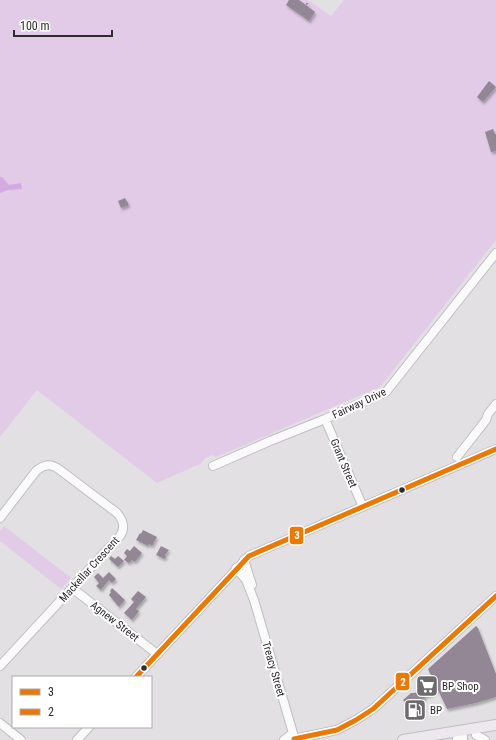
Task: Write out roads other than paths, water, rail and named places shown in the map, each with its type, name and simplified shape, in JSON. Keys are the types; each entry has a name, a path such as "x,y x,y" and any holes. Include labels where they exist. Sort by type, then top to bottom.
{"main road":[{"path":"445,740 460,737 496,725"},
{"path":"404,740 460,737 496,731"}],"street":[{"name":"Fairway Drive","path":"213,466 326,419 388,391 496,253"},
{"path":"457,457 486,420 488,414 496,404"},
{"name":"Grant Street","path":"326,419 363,507"},
{"path":"137,676 236,568 249,556 496,449"},
{"name":"Mackellar Crescent","path":"0,518 36,471 43,466 52,465 117,513 123,524 121,534 0,666"},
{"name":"Treacy Street","path":"244,560 251,579 254,600"},
{"name":"Treacy Street","path":"236,568 246,580 254,600 294,738"},
{"name":"Agnew Street","path":"72,588 157,654"},
{"path":"284,740 337,730 373,709 496,596"},
{"path":"0,724 21,740"},
{"path":"77,740 88,728"},
{"path":"476,735 486,740"}],"place":[{"name":"BP Shop","path":"427,686"},
{"name":"BP","path":"415,710"}]}
